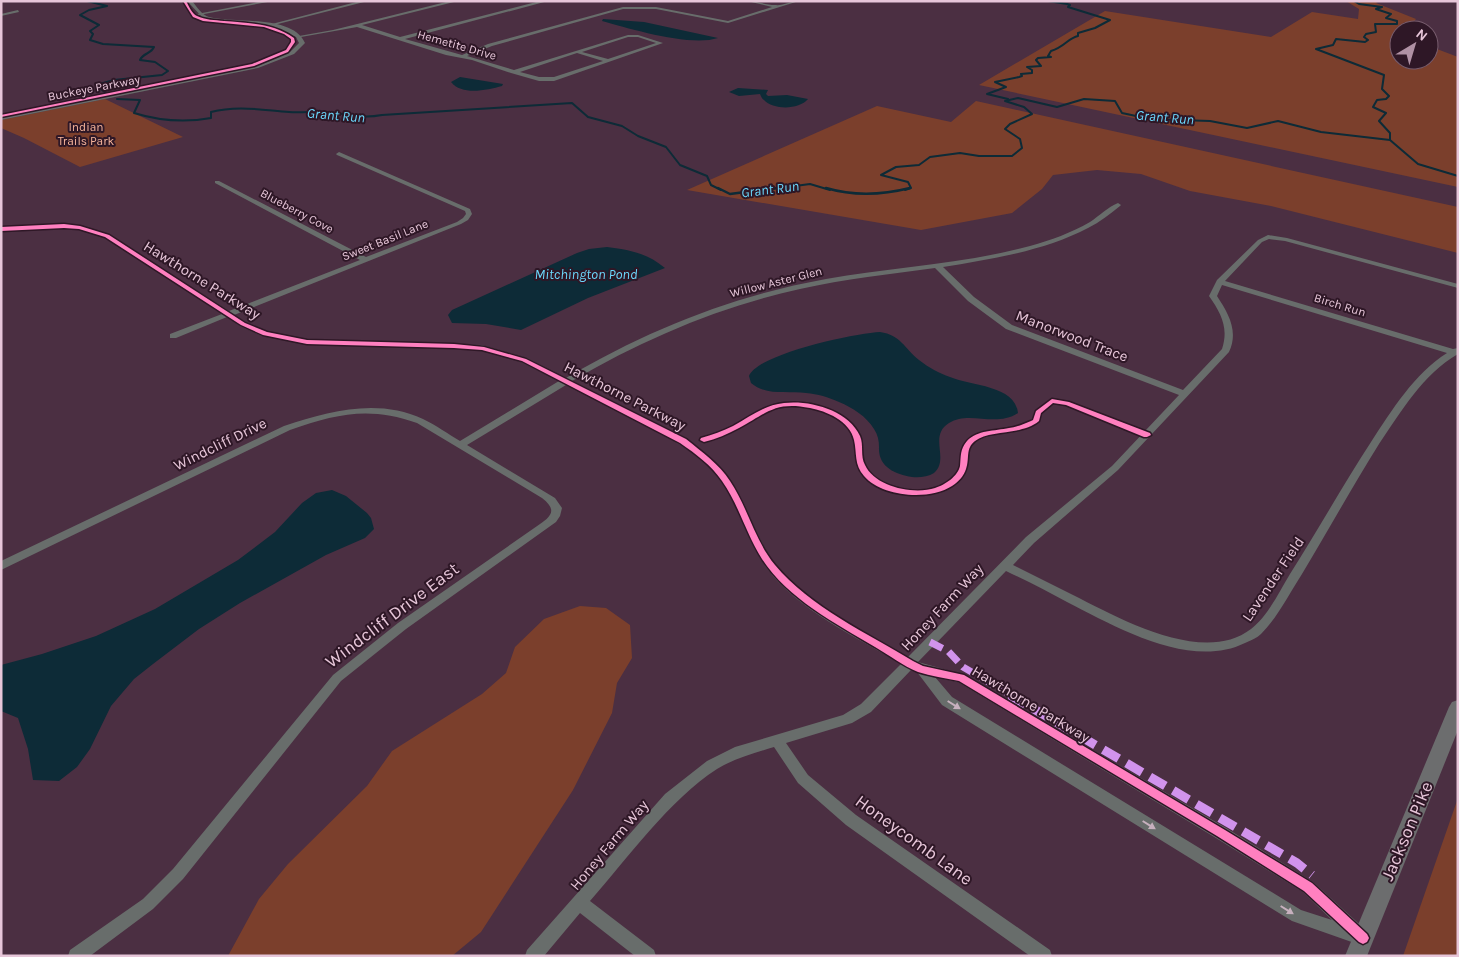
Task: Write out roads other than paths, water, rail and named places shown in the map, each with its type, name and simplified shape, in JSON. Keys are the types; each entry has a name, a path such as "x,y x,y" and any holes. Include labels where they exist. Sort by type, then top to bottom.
{"main road":[{"name":"Jackson Pike","path":"1359,947 1458,707"}],"street":[{"path":"189,1 199,14 213,20 270,25 290,30 301,36 456,1"},
{"path":"199,14 272,1"},
{"path":"270,25 366,1"},
{"path":"399,39 546,1"},
{"path":"639,7 646,1"},
{"path":"750,1 778,8"},
{"path":"462,57 502,41 617,9 639,7 666,9 724,22 733,22 798,1"},
{"path":"1,15 18,11"},
{"name":"Hemetite Drive","path":"356,25 539,79 554,78 608,61"},
{"name":"Buckeye Parkway","path":"1,118 256,67 280,59 296,50 302,43 301,36"},
{"path":"513,72 576,52 628,36 649,39 661,44 608,61 576,52"},
{"name":"Sweet Basil Lane","path":"173,336 459,223 466,219 469,214 468,210 461,206 339,154"},
{"name":"Blueberry Cove","path":"218,182 366,260"},
{"name":"Willow Aster Glen","path":"460,445 566,382 648,337 734,304 818,283 938,266 1035,246 1087,226 1118,205"},
{"name":"Hawthorne Parkway","path":"1,229 64,226 80,228 107,236 253,330 288,340 482,348 524,360 683,441 706,457 731,488 760,550 778,574 799,593 916,667 947,701 1297,916 1359,947"},
{"path":"1220,282 1260,241 1268,237 1285,239 1458,286"},
{"name":"Manorwood Trace","path":"938,266 971,299 1008,327 1184,394"},
{"name":"Birch Run","path":"1220,282 1455,351"},
{"name":"Honey Farm Way","path":"533,956 670,798 712,764 734,753 847,719 866,708 916,667 1004,565 1030,540 1115,468 1226,350 1231,332 1228,320 1213,296 1220,282"},
{"name":"Lavender Field","path":"1004,565 1135,631 1183,645 1220,646 1236,642 1254,633 1284,594 1368,454 1401,404 1425,377 1455,351"},
{"name":"Windcliff Drive","path":"1,566 287,428 322,416 364,410 400,414 420,421 460,445"},
{"name":"Windcliff Drive East","path":"76,956 148,904 178,874 337,678 402,626 544,528 556,516 557,511 552,500 460,445"},
{"name":"Hawthorne Parkway","path":"916,667 961,678 1308,887 1359,947"},
{"name":"Honeycomb Lane","path":"777,740 803,779 852,820 1044,956"},
{"path":"580,903 648,956"}],"water":[{"path":"603,19 644,22 718,38 706,40 677,39 602,21"},
{"path":"460,77 503,84 502,86 489,89 468,90 462,89 451,82"},
{"path":"738,88 768,90 766,94 768,96 787,95 808,99 804,103 792,107 773,106 763,99 760,94 739,96 729,92"},
{"name":"Mitchington Pond","path":"607,247 638,253 652,259 665,268 588,298 521,330 486,324 452,323 448,315 452,310 577,253 589,249"},
{"path":"880,332 898,339 919,360 938,372 1001,392 1015,404 1018,413 1000,419 965,418 949,423 940,434 940,461 938,467 932,474 914,477 894,471 881,460 878,438 871,424 849,407 819,395 763,390 751,383 749,376 756,368 769,360 808,346 851,336"},
{"path":"332,490 346,496 371,518 374,529 365,538 326,555 240,603 199,629 134,679 111,706 90,749 77,767 59,781 33,780 28,749 18,718 1,711 1,665 96,636 155,609 238,560 275,532 302,503 316,493"}],"waterway":[{"name":"Grant Run","path":"87,1 107,6 89,10 80,15 99,25 90,31 93,34 90,40 103,44 154,47 140,60 155,62 168,71 162,75 114,80 96,85 106,93"},
{"path":"1008,99 987,94 1006,87 995,82 1019,77 1022,76 1021,74 1032,73 1032,70 1027,67 1041,66 1036,60 1038,58 1051,57 1048,56 1051,51 1078,36 1078,33 1095,28 1110,20 1068,7 1070,5 1067,4 1048,1"},
{"path":"1354,1 1359,4 1382,7 1376,9 1391,14 1386,18 1397,21 1397,24 1375,24 1376,32 1366,34 1364,37 1368,40 1365,42 1336,39 1333,45 1316,49 1384,75 1382,89 1389,96 1386,99 1377,100 1373,107 1386,113 1379,121 1390,133 1390,140"},
{"name":"Grant Run","path":"905,190 911,188 908,182 881,175 896,167 919,165 930,157 960,153 979,156 1012,156 1022,148 1020,139 1005,129 1010,124 1032,114 1024,107 1005,101 1018,98 1057,107 1084,99 1115,101 1122,113 1150,119 1210,121 1247,128 1278,121 1321,132 1390,140"},
{"name":"Grant Run","path":"117,99 140,100 134,113 153,118 182,121 211,118 211,112 230,109 328,112 368,116 572,103 588,117 622,126 638,136 666,147 680,165 707,176 711,185 721,190"},
{"name":"Grant Run","path":"1390,140 1418,164 1458,176"},
{"name":"Grant Run","path":"765,190 810,184 830,190"},
{"name":"Grant Run","path":"718,188 730,194 775,188"},
{"name":"Grant Run","path":"826,188 836,191 868,194 910,188"}],"park label":[{"name":"Indian Trails Park","path":"86,134"}]}
